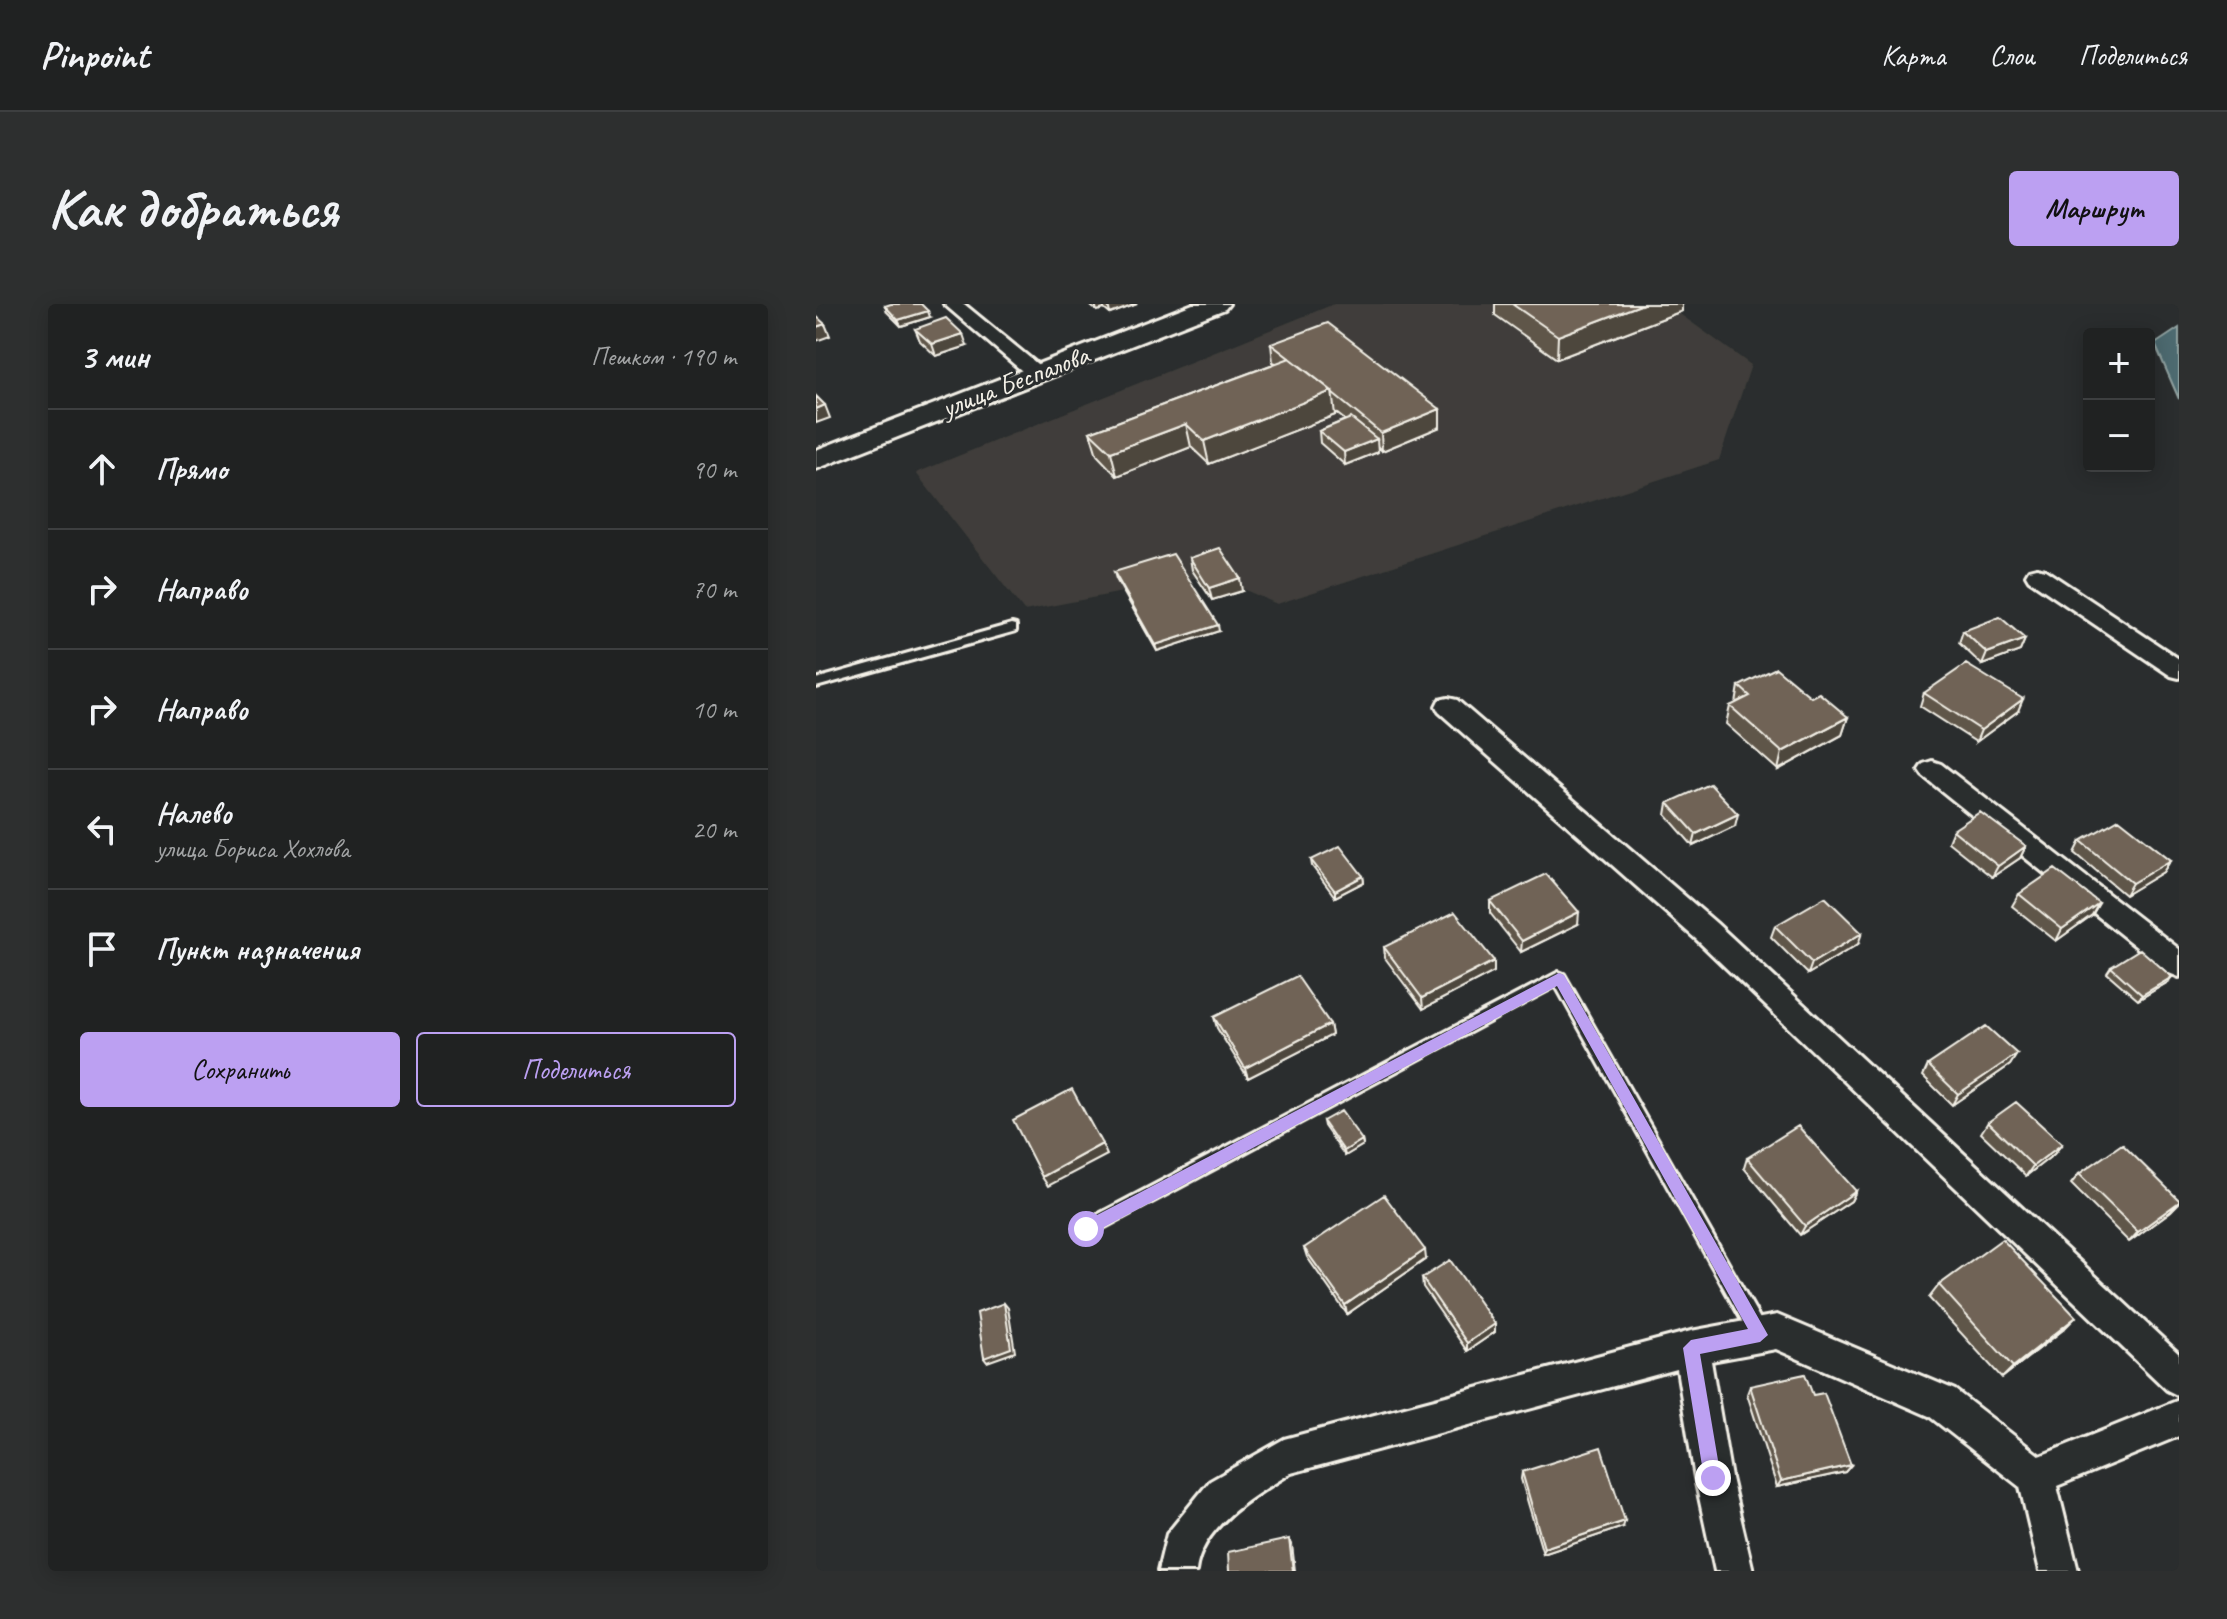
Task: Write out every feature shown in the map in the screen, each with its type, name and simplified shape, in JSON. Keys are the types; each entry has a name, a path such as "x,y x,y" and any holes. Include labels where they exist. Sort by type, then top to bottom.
{"main road":[{"name":"улица Беспалова","path":"816,460 1035,372 1216,304"}],"street":[{"path":"953,304 1035,372"},
{"path":"2037,575 2179,670"},
{"path":"1448,706 1706,931 2179,1378"},
{"path":"1932,770 2179,965"},
{"path":"1179,1559 1223,1494 1284,1457 1691,1348 1777,1332 1942,1403 2036,1476 2059,1571"},
{"path":"1691,1348 1713,1478 1734,1571"},
{"path":"2036,1476 2179,1418"}],"lane":[{"path":"816,683 1012,628"},
{"path":"1086,1229 1559,978 1760,1335"}],"shaded area":[{"path":"1334,304 1666,304 1751,365 1719,460 1277,604 1211,575 1024,611 916,473"}],"water":[{"path":"2179,328 2179,399 2155,344"}],"building":[{"path":"921,304 928,311 898,320 885,306"},
{"path":"1512,304 1643,304 1558,336"},
{"path":"816,316 825,324 816,327"},
{"path":"946,318 963,334 932,344 915,329"},
{"path":"1328,323 1440,409 1381,433 1271,344"},
{"path":"1290,358 1332,391 1204,441 1186,424 1111,452 1090,432"},
{"path":"816,396 825,405 816,409"},
{"path":"1351,418 1377,439 1344,452 1319,431"},
{"path":"1220,548 1240,578 1209,588 1190,558"},
{"path":"1173,554 1218,625 1155,645 1114,572"},
{"path":"2000,617 2025,639 1987,653 1963,631"},
{"path":"1966,664 2023,699 1981,730 1924,693"},
{"path":"1776,668 1811,697 1819,693 1848,717 1782,752 1730,706 1750,696 1739,686"},
{"path":"1710,784 1738,814 1696,834 1668,803"},
{"path":"1980,812 2026,846 1998,866 1953,830"},
{"path":"2119,819 2171,860 2132,883 2081,841"},
{"path":"1340,846 1363,876 1335,891 1311,860"},
{"path":"2055,869 2099,903 2062,929 2019,894"},
{"path":"1546,874 1579,912 1522,941 1490,901"},
{"path":"1825,897 1862,933 1812,963 1775,926"},
{"path":"1455,912 1494,961 1422,998 1384,947"},
{"path":"2140,949 2172,977 2142,995 2111,967"},
{"path":"1297,976 1330,1024 1245,1068 1214,1017"},
{"path":"1986,1026 2017,1054 1958,1094 1928,1065"},
{"path":"1072,1089 1102,1144 1042,1177 1013,1120"},
{"path":"2016,1102 2062,1144 2033,1166 1988,1122"},
{"path":"1341,1111 1362,1140 1344,1151 1323,1121"},
{"path":"1798,1126 1856,1191 1805,1226 1747,1158"},
{"path":"2122,1144 2179,1200 2138,1232 2079,1174"},
{"path":"1384,1195 1425,1250 1345,1305 1304,1248"},
{"path":"2002,1239 2076,1317 2013,1367 1939,1285"},
{"path":"1450,1260 1495,1324 1467,1343 1422,1278"},
{"path":"1004,1303 1011,1348 984,1358 977,1313"},
{"path":"1805,1374 1813,1395 1824,1393 1851,1465 1781,1481 1750,1386"},
{"path":"1601,1447 1625,1521 1544,1548 1522,1472"},
{"path":"1289,1539 1293,1571 1229,1571 1228,1552"}],"route":[{"path":"1086,1229 1559,978 1760,1335 1691,1348 1713,1478"}]}
